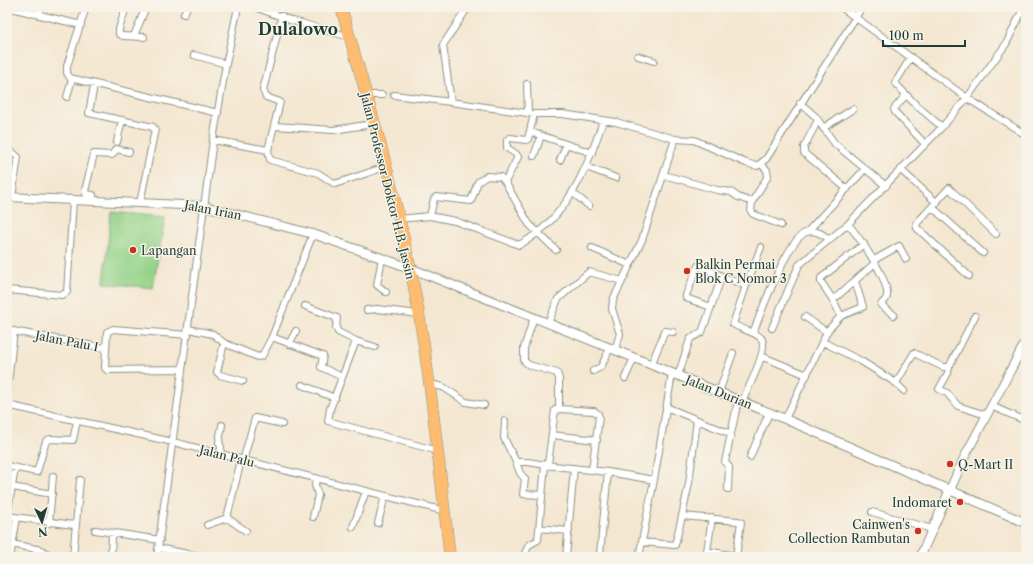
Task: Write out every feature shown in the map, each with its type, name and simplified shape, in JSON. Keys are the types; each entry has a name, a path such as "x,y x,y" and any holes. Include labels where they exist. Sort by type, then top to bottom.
{"highway":[{"name":"Jalan Professor Doktor H.B. Jassin","path":"341,7 399,218 410,268 430,384 450,557"}],"street":[{"path":"7,7 81,24"},
{"path":"39,15 41,7"},
{"path":"86,7 67,66 67,73 72,79 218,113"},
{"path":"126,7 119,32 123,36 144,37"},
{"path":"134,36 146,7"},
{"path":"184,14 187,7"},
{"path":"157,557 213,140 226,64 238,7"},
{"path":"255,7 350,37"},
{"path":"451,102 443,45 468,7"},
{"path":"840,7 966,98 1026,135"},
{"path":"394,95 534,114 562,114 616,122 675,139 694,140 746,163 752,165 761,164 766,159 862,7"},
{"path":"772,328 798,268 848,224 942,127 966,98 1006,44 1024,7"},
{"path":"282,16 263,90 266,97 280,102 268,150 270,160 318,174 336,185 385,167"},
{"path":"194,55 226,64"},
{"path":"638,56 654,60"},
{"path":"911,57 895,82 906,95 942,127"},
{"path":"68,97 72,79"},
{"path":"528,84 528,113"},
{"path":"94,85 89,113 153,127 155,131 140,203"},
{"path":"366,95 382,95"},
{"path":"906,95 894,109 895,112 925,144"},
{"path":"800,103 815,116 835,144 864,170 886,186"},
{"path":"823,128 853,109"},
{"path":"505,182 518,157 508,148 507,140 510,138 528,139 531,132 534,114"},
{"path":"117,142 122,120"},
{"path":"818,120 804,147 804,153 847,189"},
{"path":"399,218 430,216 481,230 515,244 522,243 552,219 573,194 592,153 604,121"},
{"path":"275,126 333,130 374,124"},
{"path":"531,132 592,153"},
{"path":"534,156 541,136"},
{"path":"593,371 601,367 613,349 620,331 612,309 613,300 642,240 675,139"},
{"path":"213,140 268,150"},
{"path":"560,160 566,145"},
{"path":"93,201 93,195 86,194 85,191 94,154 112,155 116,149 129,152"},
{"path":"9,197 18,157 12,152"},
{"path":"761,164 767,170 768,176 752,202 751,211 753,214 781,225"},
{"path":"586,167 616,178"},
{"path":"753,333 792,246 798,237 808,231 864,170"},
{"path":"901,170 983,253"},
{"path":"664,175 717,190 731,192 738,198 752,202"},
{"path":"430,216 434,199 436,197 472,201 478,182 487,176 501,177 526,219 556,250"},
{"path":"969,276 916,226 949,188 996,234"},
{"path":"573,194 589,206"},
{"name":"Jalan Irian","path":"9,197 204,206 313,234 410,268"},
{"path":"7,290 62,295 67,292 73,201"},
{"path":"848,224 864,244 875,262 887,292 887,298 881,305 894,316"},
{"path":"808,231 819,233 830,240"},
{"path":"105,348 107,332 111,329 188,332 213,334 224,343 260,357 264,355 313,234"},
{"path":"841,316 834,300 821,282 821,278 864,244"},
{"path":"834,300 875,262 899,246 906,259"},
{"path":"728,489 729,467 725,462 731,434 740,401 761,356 763,342 753,333 733,324 761,247"},
{"path":"592,248 630,265"},
{"path":"382,258 377,285 386,292"},
{"path":"711,307 688,299 686,295 698,266 746,286"},
{"name":"Jalan Durian","path":"410,268 785,419 1026,523"},
{"path":"548,323 558,299 588,272 622,282"},
{"path":"638,557 654,480 666,407 675,375 690,339 702,332 722,276"},
{"path":"785,419 831,326 841,316 863,307 855,281"},
{"path":"305,306 337,318 336,328 338,332 356,341 375,347"},
{"path":"367,310 377,308 418,314"},
{"path":"975,316 939,389 947,393 958,406 986,415"},
{"path":"534,317 524,348 524,361 529,365 557,373 559,379 559,409"},
{"path":"805,317 827,332"},
{"name":"Jalan Palu I","path":"7,330 105,348 105,368 107,370 182,369"},
{"path":"7,391 14,331"},
{"path":"289,344 296,331"},
{"path":"651,365 665,331 673,332"},
{"path":"272,337 322,356 322,367 342,377"},
{"path":"356,341 334,398 328,420 438,451"},
{"path":"920,557 949,489 986,415 1026,341"},
{"path":"823,342 852,355 896,383 904,390"},
{"path":"224,343 217,372 220,375 243,381"},
{"path":"719,392 733,354"},
{"path":"896,383 914,354 942,367 949,367"},
{"path":"761,356 807,375"},
{"path":"625,378 634,358"},
{"path":"430,384 443,387 466,402 484,405"},
{"path":"302,385 334,398"},
{"name":"Jalan Palu","path":"7,405 172,442 445,511"},
{"path":"991,406 1026,421"},
{"path":"666,407 731,434"},
{"path":"523,557 529,545 537,541 540,528 544,468 547,464 552,435 553,412 559,409 596,412 599,417 592,470"},
{"path":"750,457 769,413"},
{"path":"227,518 242,460 256,418 282,424"},
{"path":"642,542 675,546 689,483 697,420"},
{"path":"7,466 38,472 46,441 50,439 73,440 77,421"},
{"path":"505,422 504,438 520,473 525,479 523,494 542,495"},
{"path":"220,454 221,447 219,442 222,425"},
{"path":"552,435 597,440"},
{"path":"516,462 532,462 608,472 654,480"},
{"path":"15,468 10,490 7,516 49,523 74,525"},
{"path":"566,557 574,468"},
{"path":"600,554 608,472"},
{"path":"49,523 53,476"},
{"path":"313,517 318,495 315,486 316,478"},
{"path":"73,557 74,525 80,480"},
{"path":"10,490 52,494"},
{"path":"353,526 366,491"},
{"path":"378,523 385,496"},
{"path":"872,512 932,529"},
{"path":"682,516 712,518 740,522 736,557 707,551 712,518"},
{"path":"10,557 17,518"},
{"path":"207,525 227,518"},
{"path":"227,518 246,531"},
{"path":"540,528 569,531"},
{"path":"95,530 112,534 160,540"},
{"path":"111,557 112,534"},
{"path":"12,544 41,550 54,557"},
{"path":"158,548 188,556 203,557"}],"green space":[{"name":"Lapangan","path":"111,212 165,217 153,288 104,283"}],"place":[{"name":"Lapangan","path":"133,250"},
{"name":"Balkin Permai Blok C Nomor 3","path":"687,271"},
{"name":"Q-Mart II","path":"950,464"},
{"name":"Indomaret","path":"960,502"},
{"name":"Cainwen's Collection Rambutan","path":"918,531"}],"district":[{"name":"Dulalowo","path":"298,29"}]}
